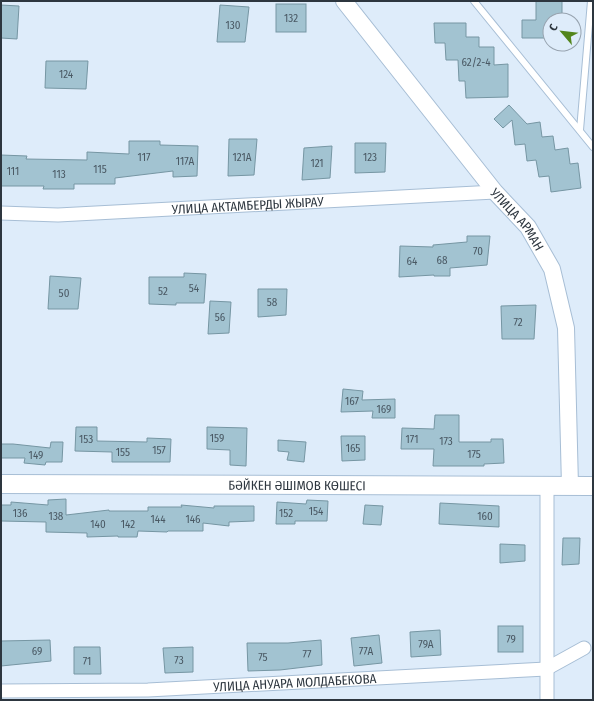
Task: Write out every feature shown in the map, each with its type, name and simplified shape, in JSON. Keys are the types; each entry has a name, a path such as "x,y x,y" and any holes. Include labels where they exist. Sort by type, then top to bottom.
{"main road":[{"name":"БӘЙКЕН ӘШІМОВ КӨШЕСІ","path":"1,484 593,486"}],"street":[{"name":"УЛИЦА АРМАН","path":"344,1 495,192 528,227 552,269 566,328 570,486"},
{"name":"УЛИЦА АКТАМБЕРДЫ ЖЫРАУ","path":"1,213 58,215 495,192"},
{"path":"547,485 547,700"},
{"name":"УЛИЦА АНУАРА МОЛДАБЕКОВА","path":"1,691 148,690 546,669 584,648"}],"lane":[{"path":"474,1 593,146"},
{"path":"580,130 591,1"}],"building":[{"path":"536,1 562,1 562,12 542,12 542,38 522,38 522,20 536,20"},
{"path":"276,4 306,4 306,32 276,32"},
{"path":"1,5 19,6 17,39 1,38"},
{"path":"220,5 249,7 245,42 217,42"},
{"path":"434,23 466,23 466,37 479,37 479,47 494,47 494,65 508,64 508,97 466,98 465,81 459,81 458,60 446,60 445,43 435,43"},
{"path":"46,61 88,61 86,89 45,88"},
{"path":"509,105 527,124 540,122 542,137 553,136 555,150 568,148 570,164 578,163 581,188 551,192 549,176 539,177 536,160 527,161 525,144 515,145 512,120 503,128 494,119"},
{"path":"229,139 257,139 254,175 228,176"},
{"path":"129,141 160,141 160,145 198,146 197,176 173,177 173,171 115,178 115,184 74,184 74,189 43,189 44,186 1,186 1,155 27,156 26,159 87,160 87,152 129,154"},
{"path":"355,143 386,143 385,172 355,173"},
{"path":"332,146 330,178 302,180 304,148"},
{"path":"467,236 490,236 487,265 450,268 450,276 434,275 399,277 400,246 433,247 433,245 467,242"},
{"path":"184,273 206,274 204,303 176,303 176,305 149,304 149,277 184,277"},
{"path":"50,276 81,278 78,309 48,309"},
{"path":"258,289 287,289 286,315 258,317"},
{"path":"210,301 231,302 229,333 208,334"},
{"path":"536,305 534,339 502,339 501,306"},
{"path":"343,389 363,391 362,400 395,399 395,418 372,418 373,411 341,412"},
{"path":"435,415 459,415 459,442 491,442 491,439 503,439 504,463 484,464 484,466 433,466 434,449 401,449 402,428 434,429"},
{"path":"76,427 97,427 97,441 147,442 147,438 171,439 170,462 112,462 112,452 75,451"},
{"path":"207,427 247,428 246,466 230,465 230,450 207,449"},
{"path":"341,436 365,436 365,460 342,461"},
{"path":"278,440 306,442 304,462 287,460 289,452 278,451"},
{"path":"51,442 63,442 62,462 46,462 45,465 24,463 25,458 1,458 1,444 50,448"},
{"path":"66,499 66,515 109,510 148,511 148,507 182,507 181,505 214,508 214,506 254,506 254,521 229,522 229,526 203,523 203,531 138,531 137,537 87,537 87,533 46,532 46,522 1,521 1,505 11,505 11,502 48,505 48,500"},
{"path":"307,500 328,501 327,521 295,521 295,524 276,524 277,502 306,504"},
{"path":"440,503 499,506 499,527 439,524"},
{"path":"365,505 383,506 381,525 363,524"},
{"path":"563,538 580,538 579,564 562,565"},
{"path":"500,544 525,545 525,561 500,563"},
{"path":"498,626 523,626 523,652 498,652"},
{"path":"440,630 441,655 411,657 410,632"},
{"path":"379,635 382,663 354,666 351,638"},
{"path":"50,640 51,661 1,666 1,641"},
{"path":"321,640 322,665 280,670 248,671 247,643 288,643"},
{"path":"74,647 100,647 101,674 74,674"},
{"path":"193,647 193,672 165,673 163,648"}]}
